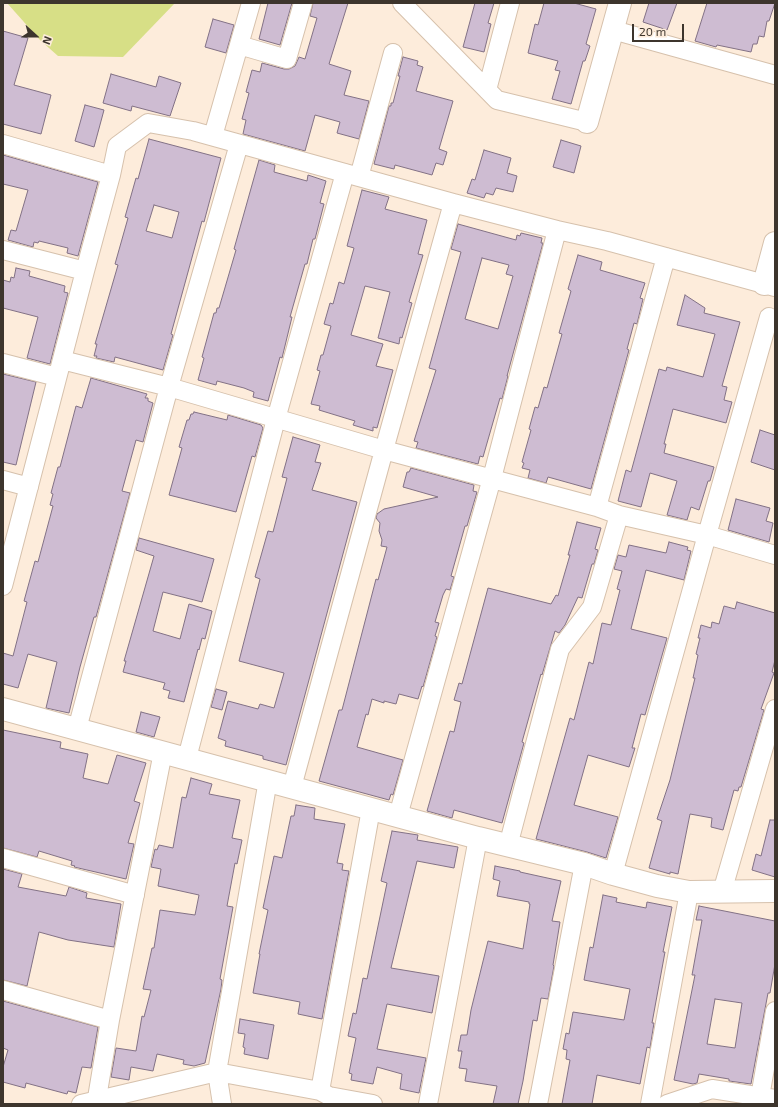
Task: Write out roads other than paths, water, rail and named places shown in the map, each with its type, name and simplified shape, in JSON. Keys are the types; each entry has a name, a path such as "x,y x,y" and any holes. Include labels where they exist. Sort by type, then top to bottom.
{"street":[{"path":"213,136 251,3"},
{"path":"239,45 288,59 303,3"},
{"path":"402,3 497,100 587,122 620,3"},
{"path":"487,90 510,3"},
{"path":"613,30 775,75"},
{"path":"187,758 276,419 352,175 393,53"},
{"path":"3,586 111,174 117,146 148,122 193,130 453,203 607,241 769,286 775,243"},
{"path":"3,144 111,174"},
{"path":"77,729 169,387 239,144"},
{"path":"292,787 453,203"},
{"path":"398,816 492,478 558,230"},
{"path":"3,250 85,271"},
{"path":"597,507 666,258"},
{"path":"613,874 769,317"},
{"path":"3,363 59,368 169,387 384,450 597,507 619,515 707,535 775,555"},
{"path":"3,480 29,486"},
{"path":"508,846 560,649 592,607 619,515"},
{"path":"3,709 478,838 584,864 613,874 658,886 689,892 775,891"},
{"path":"722,892 775,709"},
{"path":"163,752 110,1020 91,1103 217,1072 327,1097 373,1104"},
{"path":"222,1104 217,1072 268,780"},
{"path":"327,1097 371,808"},
{"path":"428,1104 478,838"},
{"path":"3,858 135,895"},
{"path":"538,1104 584,864"},
{"path":"650,1104 689,892"},
{"path":"3,990 110,1020"},
{"path":"667,1104 712,1089 768,1098 775,1012"}]}
